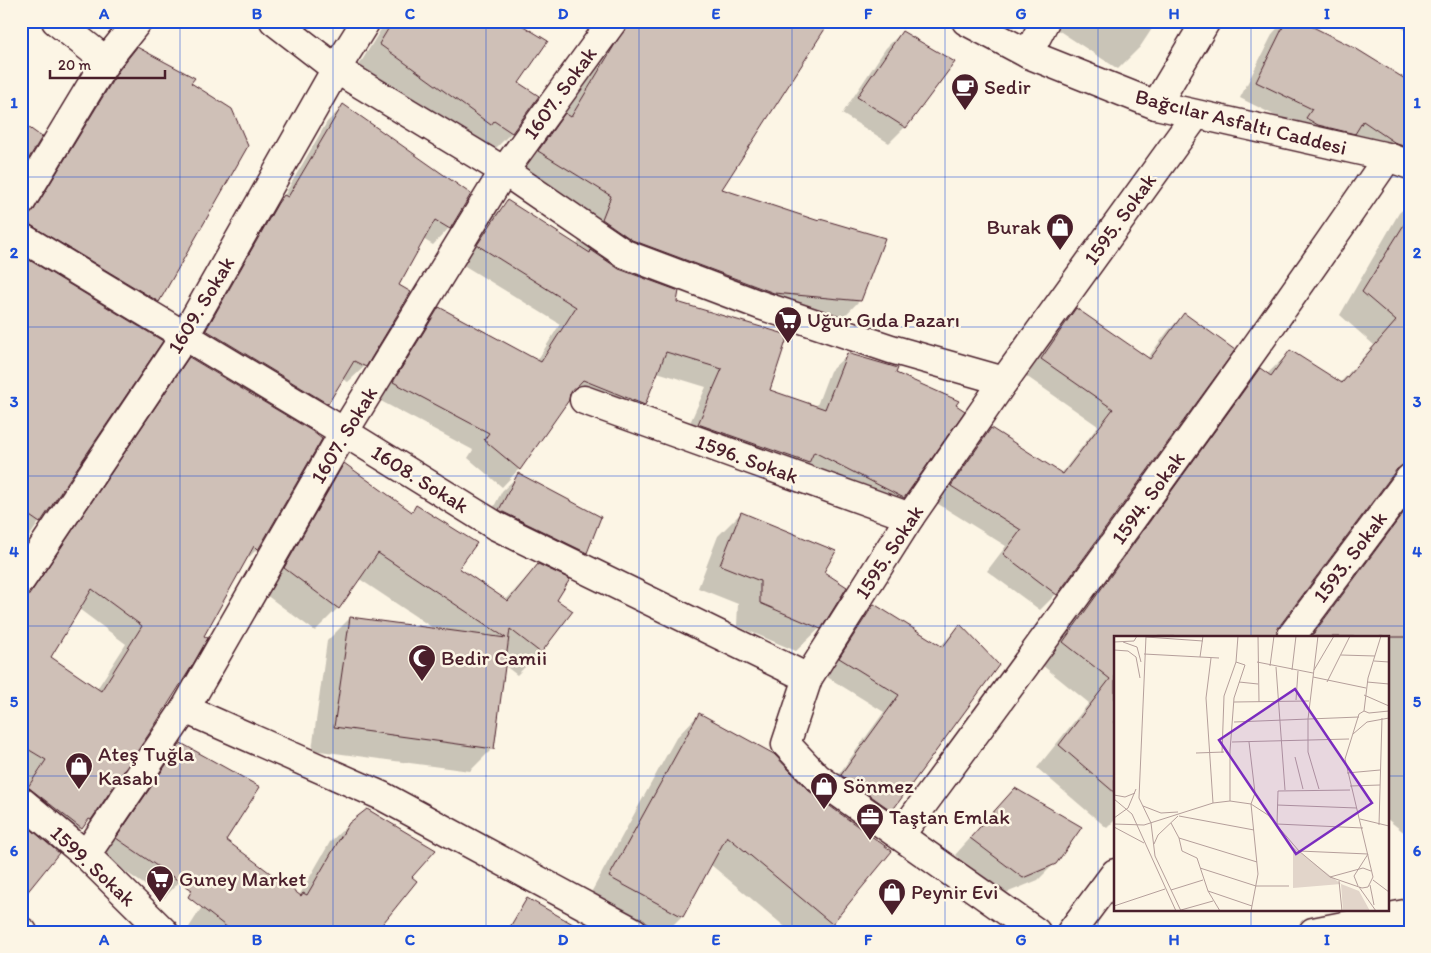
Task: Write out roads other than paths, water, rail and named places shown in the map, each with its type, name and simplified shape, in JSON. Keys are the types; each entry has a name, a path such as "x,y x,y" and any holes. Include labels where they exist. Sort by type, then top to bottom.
{"street":[{"path":"56,21 106,61"},
{"path":"21,202 106,61 138,21"},
{"path":"274,21 336,69 504,170 625,254 760,305 891,350 1004,380"},
{"name":"1609. Sokak","path":"21,580 184,337 336,69 366,21"},
{"name":"1607. Sokak","path":"86,855 185,709 344,432 504,170 613,21"},
{"name":"Bağcılar Asfaltı Caddesi","path":"966,21 1028,54 1156,105 1399,161"},
{"path":"1028,54 1045,21"},
{"path":"1156,105 1206,21"},
{"name":"1595. Sokak","path":"1036,932 901,834 818,778 786,744 808,678 910,517 1004,380 1196,115"},
{"name":"1594. Sokak","path":"901,834 1264,338 1399,161"},
{"name":"1608. Sokak","path":"21,237 496,526 808,678"},
{"name":"1596. Sokak","path":"584,400 910,517"},
{"name":"1593. Sokak","path":"1292,636 1410,478"},
{"path":"185,709 382,796 634,932"},
{"name":"1599. Sokak","path":"21,801 86,855 160,931"},
{"path":"1071,932 1114,874"},
{"path":"1312,932 1410,913"}],"place":[{"name":"Sedir","path":"965,111"},
{"name":"Burak","path":"1060,251"},
{"name":"Uğur Gıda Pazarı","path":"788,344"},
{"name":"Bedir Camii","path":"422,682"},
{"name":"Ateş Tuğla Kasabı","path":"79,790"},
{"name":"Sönmez","path":"824,810"},
{"name":"Taştan Emlak","path":"870,841"},
{"name":"Guney Market","path":"160,903"},
{"name":"Peynir Evi","path":"892,916"}]}
